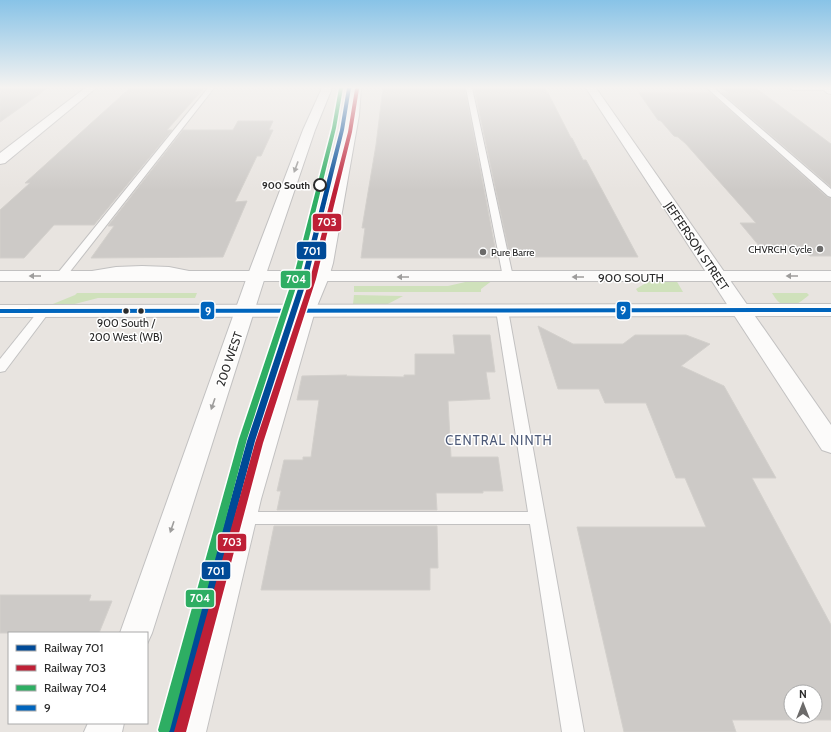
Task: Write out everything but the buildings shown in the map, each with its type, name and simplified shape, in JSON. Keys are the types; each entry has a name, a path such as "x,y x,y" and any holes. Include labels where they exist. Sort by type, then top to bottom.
{"street":[{"path":"0,160 48,122"},
{"name":"200 WEST","path":"136,632 256,277 313,122"},
{"path":"187,732 241,518 304,311 320,277 352,122"},
{"name":"JEFFERSON STREET","path":"614,122 831,444"},
{"name":"900 SOUTH","path":"0,276 831,276"},
{"path":"0,311 831,310"}],"lane":[{"path":"68,276 185,122"},
{"path":"476,122 508,277"},
{"path":"749,122 831,194"},
{"path":"502,310 573,732"},
{"path":"0,368 44,311"},
{"path":"241,518 537,518"}],"green space":[{"path":"474,280 493,280 481,289 481,292 354,292 354,286 448,286"},
{"path":"651,280 676,280 683,292 638,292 636,289"},
{"path":"77,293 197,293 195,298 98,298 67,306 48,306"},
{"path":"772,293 807,293 809,295 796,304 788,306 779,302"},
{"path":"354,295 403,296 386,305 355,305 353,304"}],"rail line":[{"name":"704","path":"164,730 243,439 297,275 335,122"},
{"name":"701","path":"172,732 251,441 305,277 343,122"},
{"name":"703","path":"180,732 259,443 313,279 352,122"}],"transit line":[{"name":"9","path":"0,311 831,310"}],"place":[{"name":"900 South","path":"320,185"},
{"name":"CHVRCH Cycle","path":"820,249"},
{"name":"Pure Barre","path":"483,252"},
{"name":"900 South / 200 West (WB)","path":"126,311"}],"district":[{"name":"CENTRAL NINTH","path":"499,440"}]}
